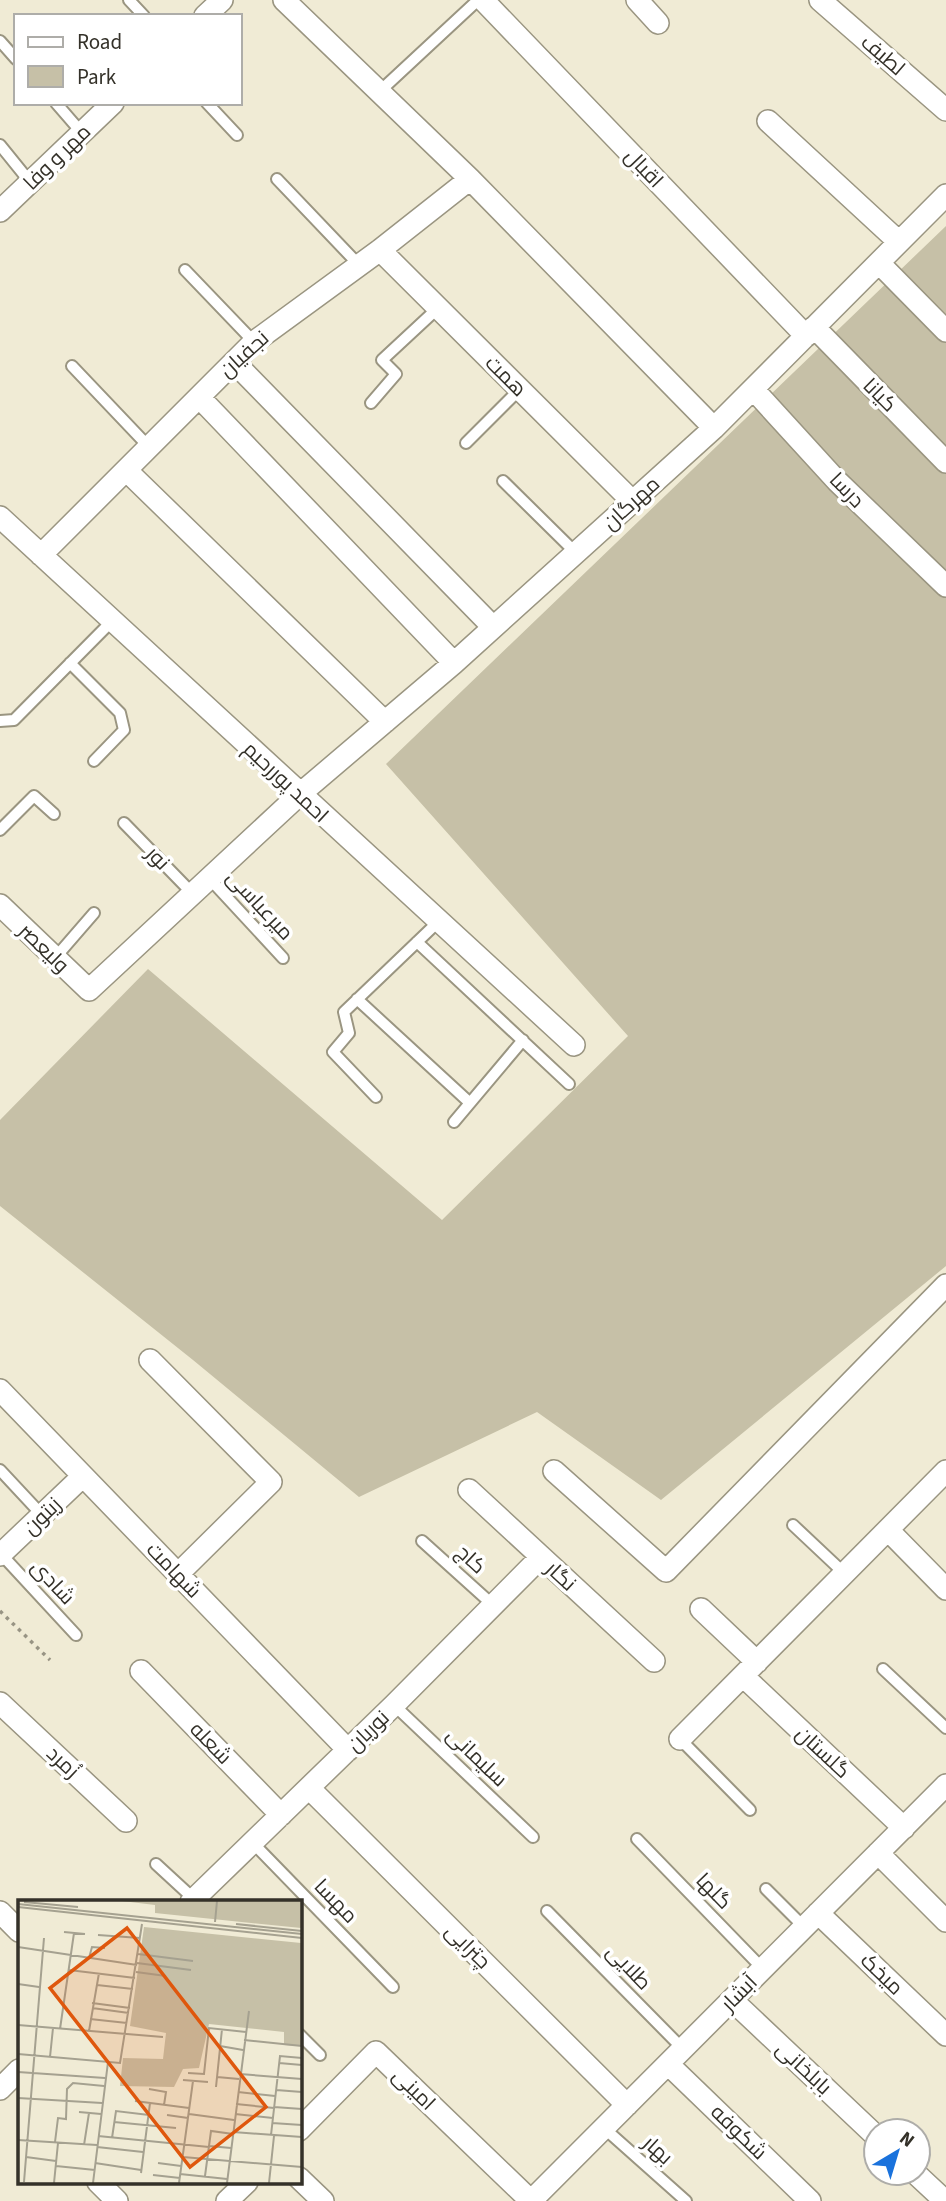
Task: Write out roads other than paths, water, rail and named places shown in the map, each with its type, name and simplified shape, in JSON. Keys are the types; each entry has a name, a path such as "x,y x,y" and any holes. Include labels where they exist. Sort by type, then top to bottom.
{"street":[{"path":"207,14 222,0"},
{"path":"285,0 470,180 714,428"},
{"name":"اقبال","path":"483,0 810,332"},
{"path":"637,0 658,23"},
{"name":"لطیف","path":"820,0 946,110"},
{"name":"مهر و وفا","path":"0,211 112,105"},
{"path":"768,121 899,242"},
{"name":"نجفیان","path":"41,555 254,342 470,180"},
{"name":"مهرگان","path":"89,990 300,794 454,663 714,428 946,195"},
{"name":"همت","path":"380,250 632,501"},
{"path":"879,263 946,331"},
{"name":"کیانا","path":"810,332 946,462"},
{"path":"234,362 493,628"},
{"name":"درسا","path":"753,389 837,481 946,586"},
{"path":"199,397 454,663"},
{"path":"126,470 385,722"},
{"name":"احمد پوررحیم","path":"0,517 574,1045"},
{"name":"ولیعصر","path":"1,909 89,990"},
{"path":"554,1471 666,1571 946,1285"},
{"path":"150,1360 271,1482 178,1574"},
{"name":"شهامت","path":"0,1390 348,1750"},
{"path":"680,1739 946,1471"},
{"name":"زیتون","path":"0,1554 83,1476"},
{"name":"نگار","path":"469,1490 654,1661"},
{"path":"888,1530 946,1589"},
{"name":"نوریان","path":"193,1900 394,1705 541,1557"},
{"name":"گلستان","path":"701,1609 750,1669 904,1828"},
{"name":"شعله","path":"141,1671 281,1815"},
{"name":"زُمرد","path":"0,1703 126,1821"},
{"name":"چترایی","path":"309,1788 627,2105"},
{"name":"آبشار","path":"537,2199 604,2127 878,1853 944,1792"},
{"path":"878,1853 946,1921"},
{"path":"0,1912 18,1930"},
{"name":"میخک","path":"811,1920 946,2035"},
{"name":"بابلخانی","path":"732,2000 862,2123"},
{"name":"امینی","path":"301,2128 376,2052 537,2199"},
{"name":"شکوفه","path":"675,2056 810,2201"},
{"path":"301,2180 323,2201"},
{"path":"100,2184 117,2201"},
{"path":"228,2201 245,2184"},
{"path":"930,2187 945,2201"}],"lane":[{"path":"129,0 142,14"},
{"path":"379,92 483,0"},
{"path":"0,41 14,57"},
{"path":"58,105 82,133"},
{"path":"209,105 237,135"},
{"path":"0,145 30,182"},
{"path":"277,179 359,265"},
{"path":"185,270 254,342"},
{"path":"371,403 396,374 382,360 438,308"},
{"path":"72,366 149,447"},
{"path":"466,443 519,390"},
{"path":"503,481 576,552"},
{"path":"0,721 14,720 112,621"},
{"path":"70,663 120,713 124,730 94,761"},
{"path":"0,830 34,796 54,814"},
{"name":"نور","path":"124,823 192,894"},
{"name":"میرعباسی","path":"209,878 283,958"},
{"path":"55,958 94,913"},
{"path":"376,1097 333,1052 349,1033 344,1012 439,921"},
{"path":"417,942 569,1084"},
{"path":"357,999 470,1103"},
{"path":"454,1122 523,1040"},
{"path":"0,1471 42,1515"},
{"path":"793,1525 844,1573"},
{"name":"کاج","path":"422,1541 493,1605"},
{"name":"شادی","path":"0,1554 76,1635"},
{"path":"883,1670 946,1728"},
{"name":"سلیمانی","path":"394,1705 533,1837"},
{"path":"680,1739 750,1810"},
{"name":"گلها","path":"637,1839 763,1969"},
{"name":"مهسا","path":"252,1842 393,1987"},
{"path":"156,1864 193,1900"},
{"path":"766,1889 811,1920"},
{"name":"طلایی","path":"547,1911 675,2056"},
{"path":"301,2036 320,2055"},
{"name":"بهار","path":"604,2127 686,2201"}]}
